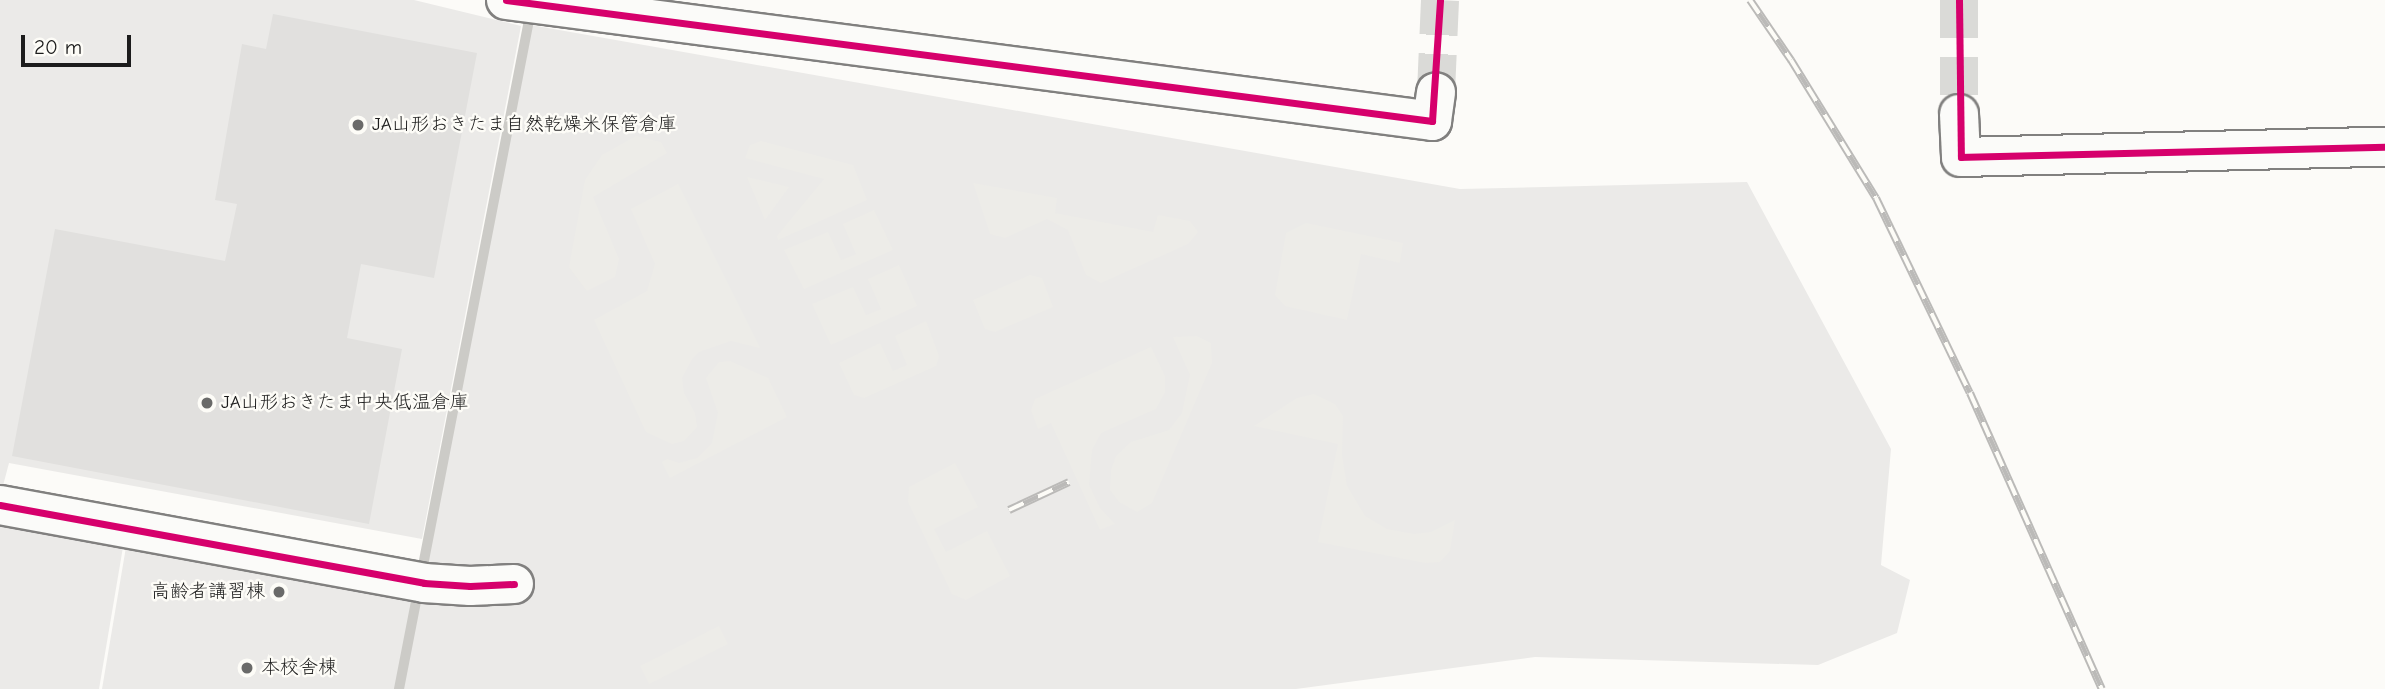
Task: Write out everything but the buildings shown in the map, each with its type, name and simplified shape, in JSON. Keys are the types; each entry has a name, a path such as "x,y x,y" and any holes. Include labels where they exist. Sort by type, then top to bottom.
{"street":[{"path":"506,0 1432,121 1436,93"},
{"path":"1959,114 1961,157 2385,148"},
{"path":"0,505 414,581 470,586 514,584"}],"shaded area":[{"path":"0,0 414,0 521,26 422,539 9,463 0,497"},
{"path":"531,25 1460,189 1747,182 1891,449 1881,565 1910,580 1897,633 1818,665 1535,657 1296,689 102,689 126,547 421,595"},
{"path":"636,136 661,142 667,153 593,197 619,259 615,277 587,291 569,267 585,180 602,155"},
{"path":"761,141 853,165 867,200 778,240 777,236 824,179 745,158 750,145"},
{"path":"747,177 789,187 765,220"},
{"path":"973,183 1057,198 1055,213 1153,232 1158,215 1190,221 1198,232 1188,244 1101,283 1086,275 1068,230 1047,219 1005,238 990,234"},
{"path":"678,184 760,348 731,341 699,352 692,359 682,378 684,393 695,413 697,427 684,441 672,444 646,432 594,320 647,291 655,264 631,209"},
{"path":"874,210 893,250 804,289 784,250 828,232 841,260 856,254 843,224"},
{"path":"1306,223 1403,243 1400,263 1361,254 1347,320 1285,306 1275,295 1286,233"},
{"path":"899,265 917,306 831,345 812,304 853,287 866,315 881,309 868,279"},
{"path":"1030,275 1042,278 1053,307 995,332 985,329 973,300"},
{"path":"926,321 939,356 936,366 864,398 854,395 839,363 880,343 893,371 907,365 895,336"},
{"path":"1197,336 1211,343 1212,363 1152,503 1137,512 1119,502 1110,490 1111,470 1116,456 1131,442 1169,430 1182,413 1190,375 1173,337"},
{"path":"1151,347 1165,376 1165,392 1156,409 1101,433 1092,450 1089,485 1100,508 1115,524 1100,530 1051,423 1038,429 1031,410 1035,399"},
{"path":"730,361 768,378 787,417 670,478 662,462 667,459 679,463 697,458 712,443 718,413 706,378 719,362"},
{"path":"1314,394 1335,404 1343,416 1342,455 1347,486 1365,516 1387,529 1414,534 1431,532 1455,520 1450,551 1440,562 1425,563 1318,542 1338,444 1254,426 1297,398"},
{"path":"955,463 978,507 934,529 946,552 987,531 1010,576 966,600 952,594 908,502 909,487"},
{"path":"0,525 123,547 99,689 0,689"},
{"path":"719,626 728,644 649,684 640,666"}],"waterway":[{"path":"399,689 530,15"}],"tunnel":[{"path":"1436,92 1440,0"},
{"path":"1959,0 1959,114"}],"railway":[{"path":"1750,0 1791,60 1876,198 1970,393 2102,689"},
{"path":"1009,510 1069,482"}],"cycle path":[{"path":"506,0 1432,121 1440,0"},
{"path":"1959,0 1961,157 2385,147"},
{"path":"0,505 424,583 470,586 514,584"}],"place":[{"name":"JA山形おきたま自然乾燥米保管倉庫","path":"358,125"},
{"name":"JA山形おきたま中央低温倉庫","path":"207,403"},
{"name":"高齢者講習棟","path":"279,592"},
{"name":"本校舎棟","path":"247,668"}]}
